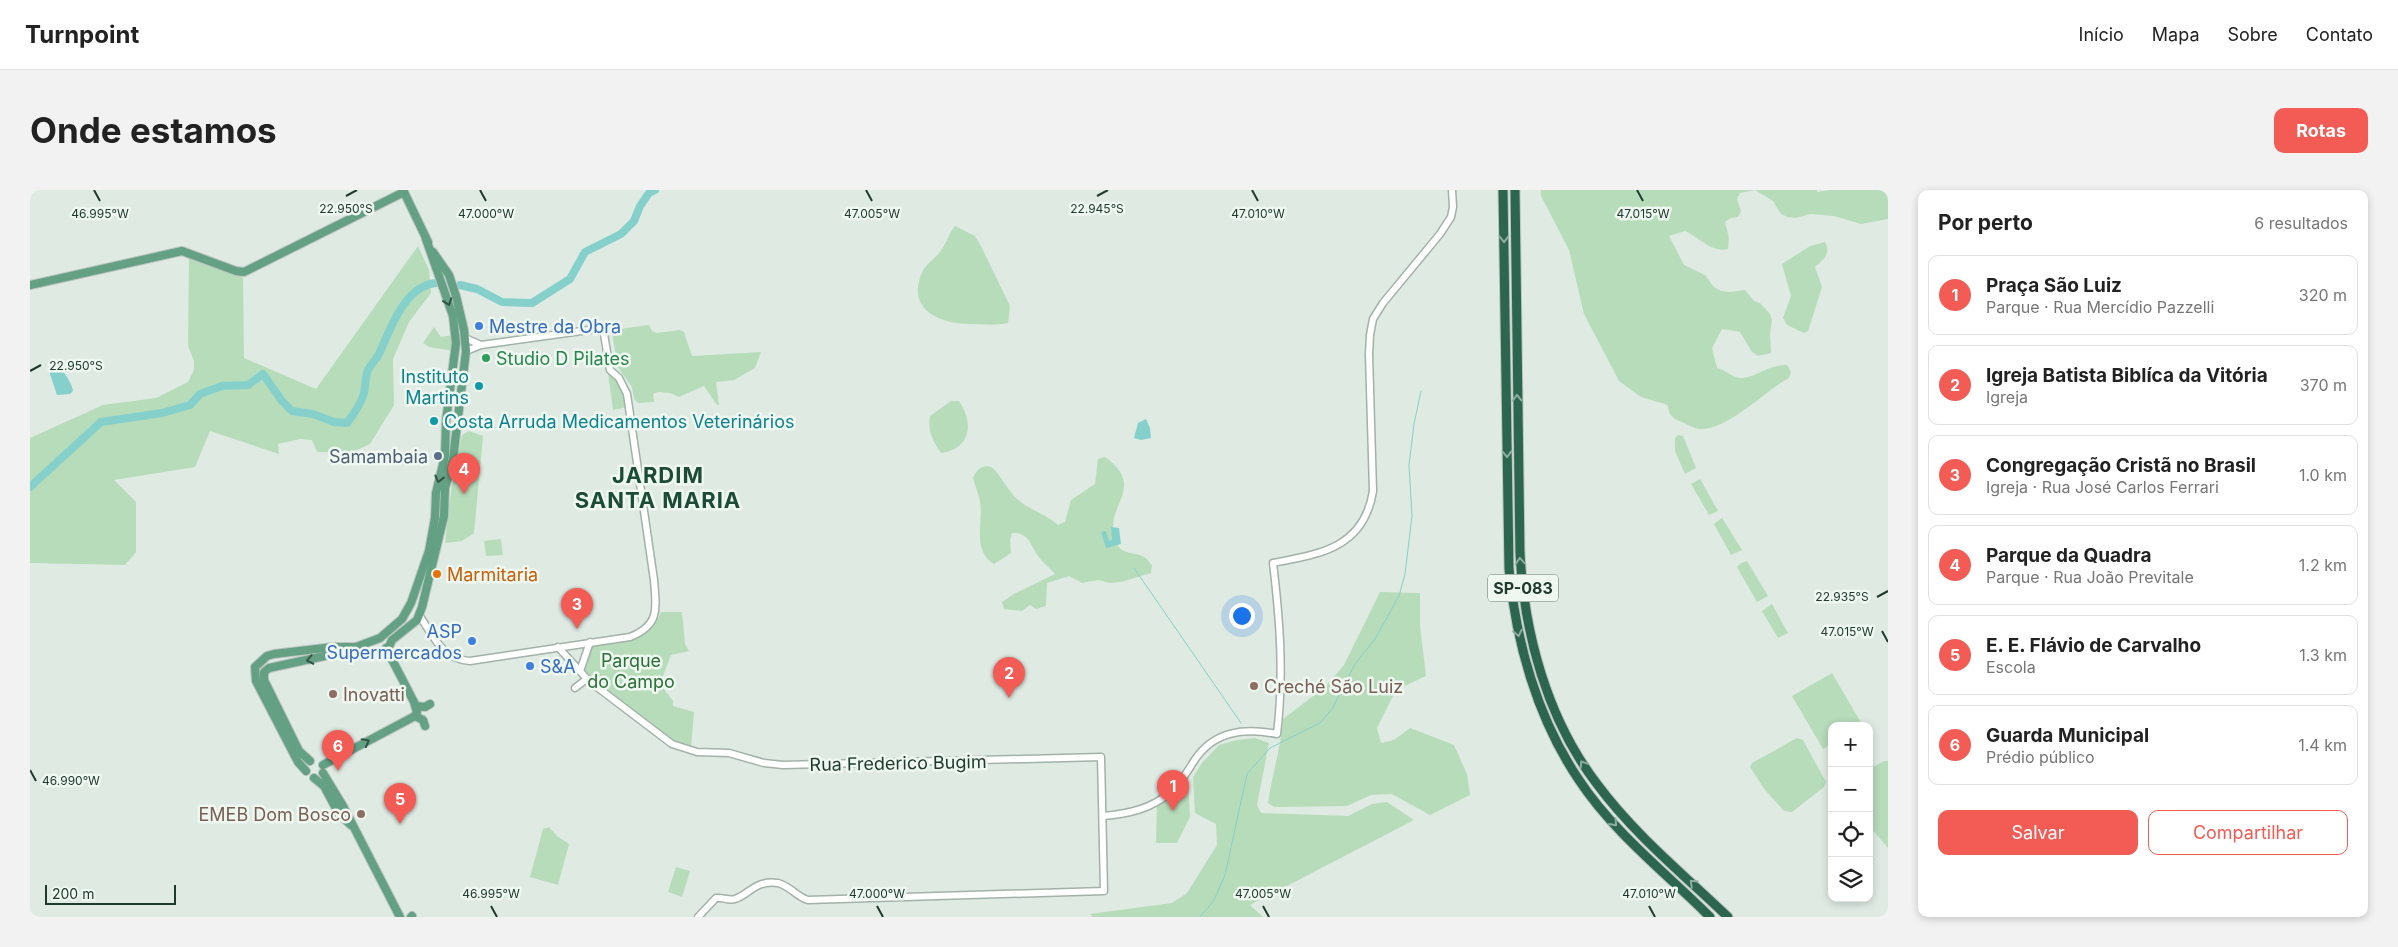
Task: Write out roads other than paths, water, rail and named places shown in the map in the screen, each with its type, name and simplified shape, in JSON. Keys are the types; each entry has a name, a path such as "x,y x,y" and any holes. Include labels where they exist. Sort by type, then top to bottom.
{"highway":[{"name":"SP-083","path":"1503,190 1509,569 1513,609 1524,657 1547,721 1578,780 1633,844 1710,917"},
{"name":"SP-083","path":"1515,190 1520,553 1524,598 1533,644 1554,707 1592,777 1630,822 1728,917"}],"main road":[{"path":"30,285 182,251 236,271 244,272 404,191 426,239 453,316 456,343 446,421 445,456 436,493 435,518 429,551 412,603 402,619 380,638 343,652 269,668 264,672 264,680 299,751 310,761"},
{"path":"388,651 392,640 412,625 419,615 436,553 444,516 446,488 453,459 466,352 465,338 450,275 426,239"},
{"path":"439,277 444,273 450,275"},
{"path":"456,343 460,350 466,352"},
{"path":"412,603 419,615"},
{"path":"380,638 416,706 415,716"},
{"path":"353,647 332,647 274,654 267,656 255,667 256,681 298,762 324,786 339,814 356,830"},
{"path":"416,706 425,708 430,704"},
{"path":"314,778 323,769 415,716"},
{"path":"415,716 423,720 425,726"},
{"path":"306,771 306,765 310,761 319,760 400,917"}],"street":[{"path":"698,917 716,898 732,900 757,886 770,883 786,886 802,899 808,900 1104,892 1103,816 1141,810 1157,802 1182,780 1205,749 1227,734 1252,730 1277,734 1282,690 1280,622 1273,563 1326,552 1351,536 1362,523 1369,509 1373,492 1370,344 1373,319 1383,303 1440,234 1452,212 1452,190"},
{"path":"419,615 446,654 456,660 470,661 630,637 640,633 649,626 657,609 627,394 619,378 610,370 603,328 481,345 466,352"},
{"path":"465,338 481,345"},
{"path":"580,671 590,642"},
{"path":"576,645 583,648 585,653"},
{"path":"576,645 568,651 571,660 577,664 582,661"},
{"name":"Rua Frederico Bugim","path":"558,647 589,681 672,744 697,752 728,754 764,763 783,765 1102,758 1103,816"},
{"path":"576,688 584,681 589,681"}],"water":[{"path":"51,365 59,368 68,379 73,391 70,394 57,395 48,368"},
{"path":"1146,419 1150,428 1151,438 1141,440 1134,438 1138,423"},
{"path":"1111,527 1119,528 1121,544 1106,548 1101,532 1106,531 1109,541 1112,540"}],"waterway":[{"path":"460,285 477,289 502,302 532,303 570,279 585,252 621,234 634,221 640,206 649,193 655,190"},
{"path":"30,487 101,422 162,413 190,405 200,394 222,386 248,385 263,374 282,401 292,411 313,414 334,422 347,423 363,397 366,375 379,354 393,322 407,300 415,292 425,286 436,283"},
{"path":"1200,917 1214,900 1225,875 1247,774 1270,748 1320,723 1332,709 1355,664 1375,639 1399,596 1405,574 1412,516 1409,465 1414,424 1421,391"},
{"path":"1134,568 1241,723"}],"railway":[{"path":"1885,917 1888,914"}],"place":[{"name":"Mestre da Obra","path":"479,326"},
{"name":"Studio D Pilates","path":"486,358"},
{"name":"Instituto Martins","path":"479,386"},
{"name":"Costa Arruda Medicamentos Veterinários","path":"434,421"},
{"name":"Samambaia","path":"438,456"},
{"name":"Parque da Quadra","path":"464,494"},
{"name":"Marmitaria","path":"437,574"},
{"name":"Congregação Cristã no Brasil","path":"577,629"},
{"name":"ASP Supermercados","path":"472,641"},
{"name":"S&A","path":"530,666"},
{"name":"Creché São Luiz","path":"1254,686"},
{"name":"Inovatti","path":"333,694"},
{"name":"Igreja Batista Biblíca da Vitória","path":"1009,698"},
{"name":"Guarda Municipal","path":"338,771"},
{"name":"Praça São Luiz","path":"1173,811"},
{"name":"EMEB Dom Bosco","path":"361,814"},
{"name":"E. E. Flávio de Carvalho","path":"400,824"}],"district":[{"name":"JARDIM SANTA MARIA","path":"658,488"}],"park label":[{"name":"Parque do Campo","path":"631,670"}]}
